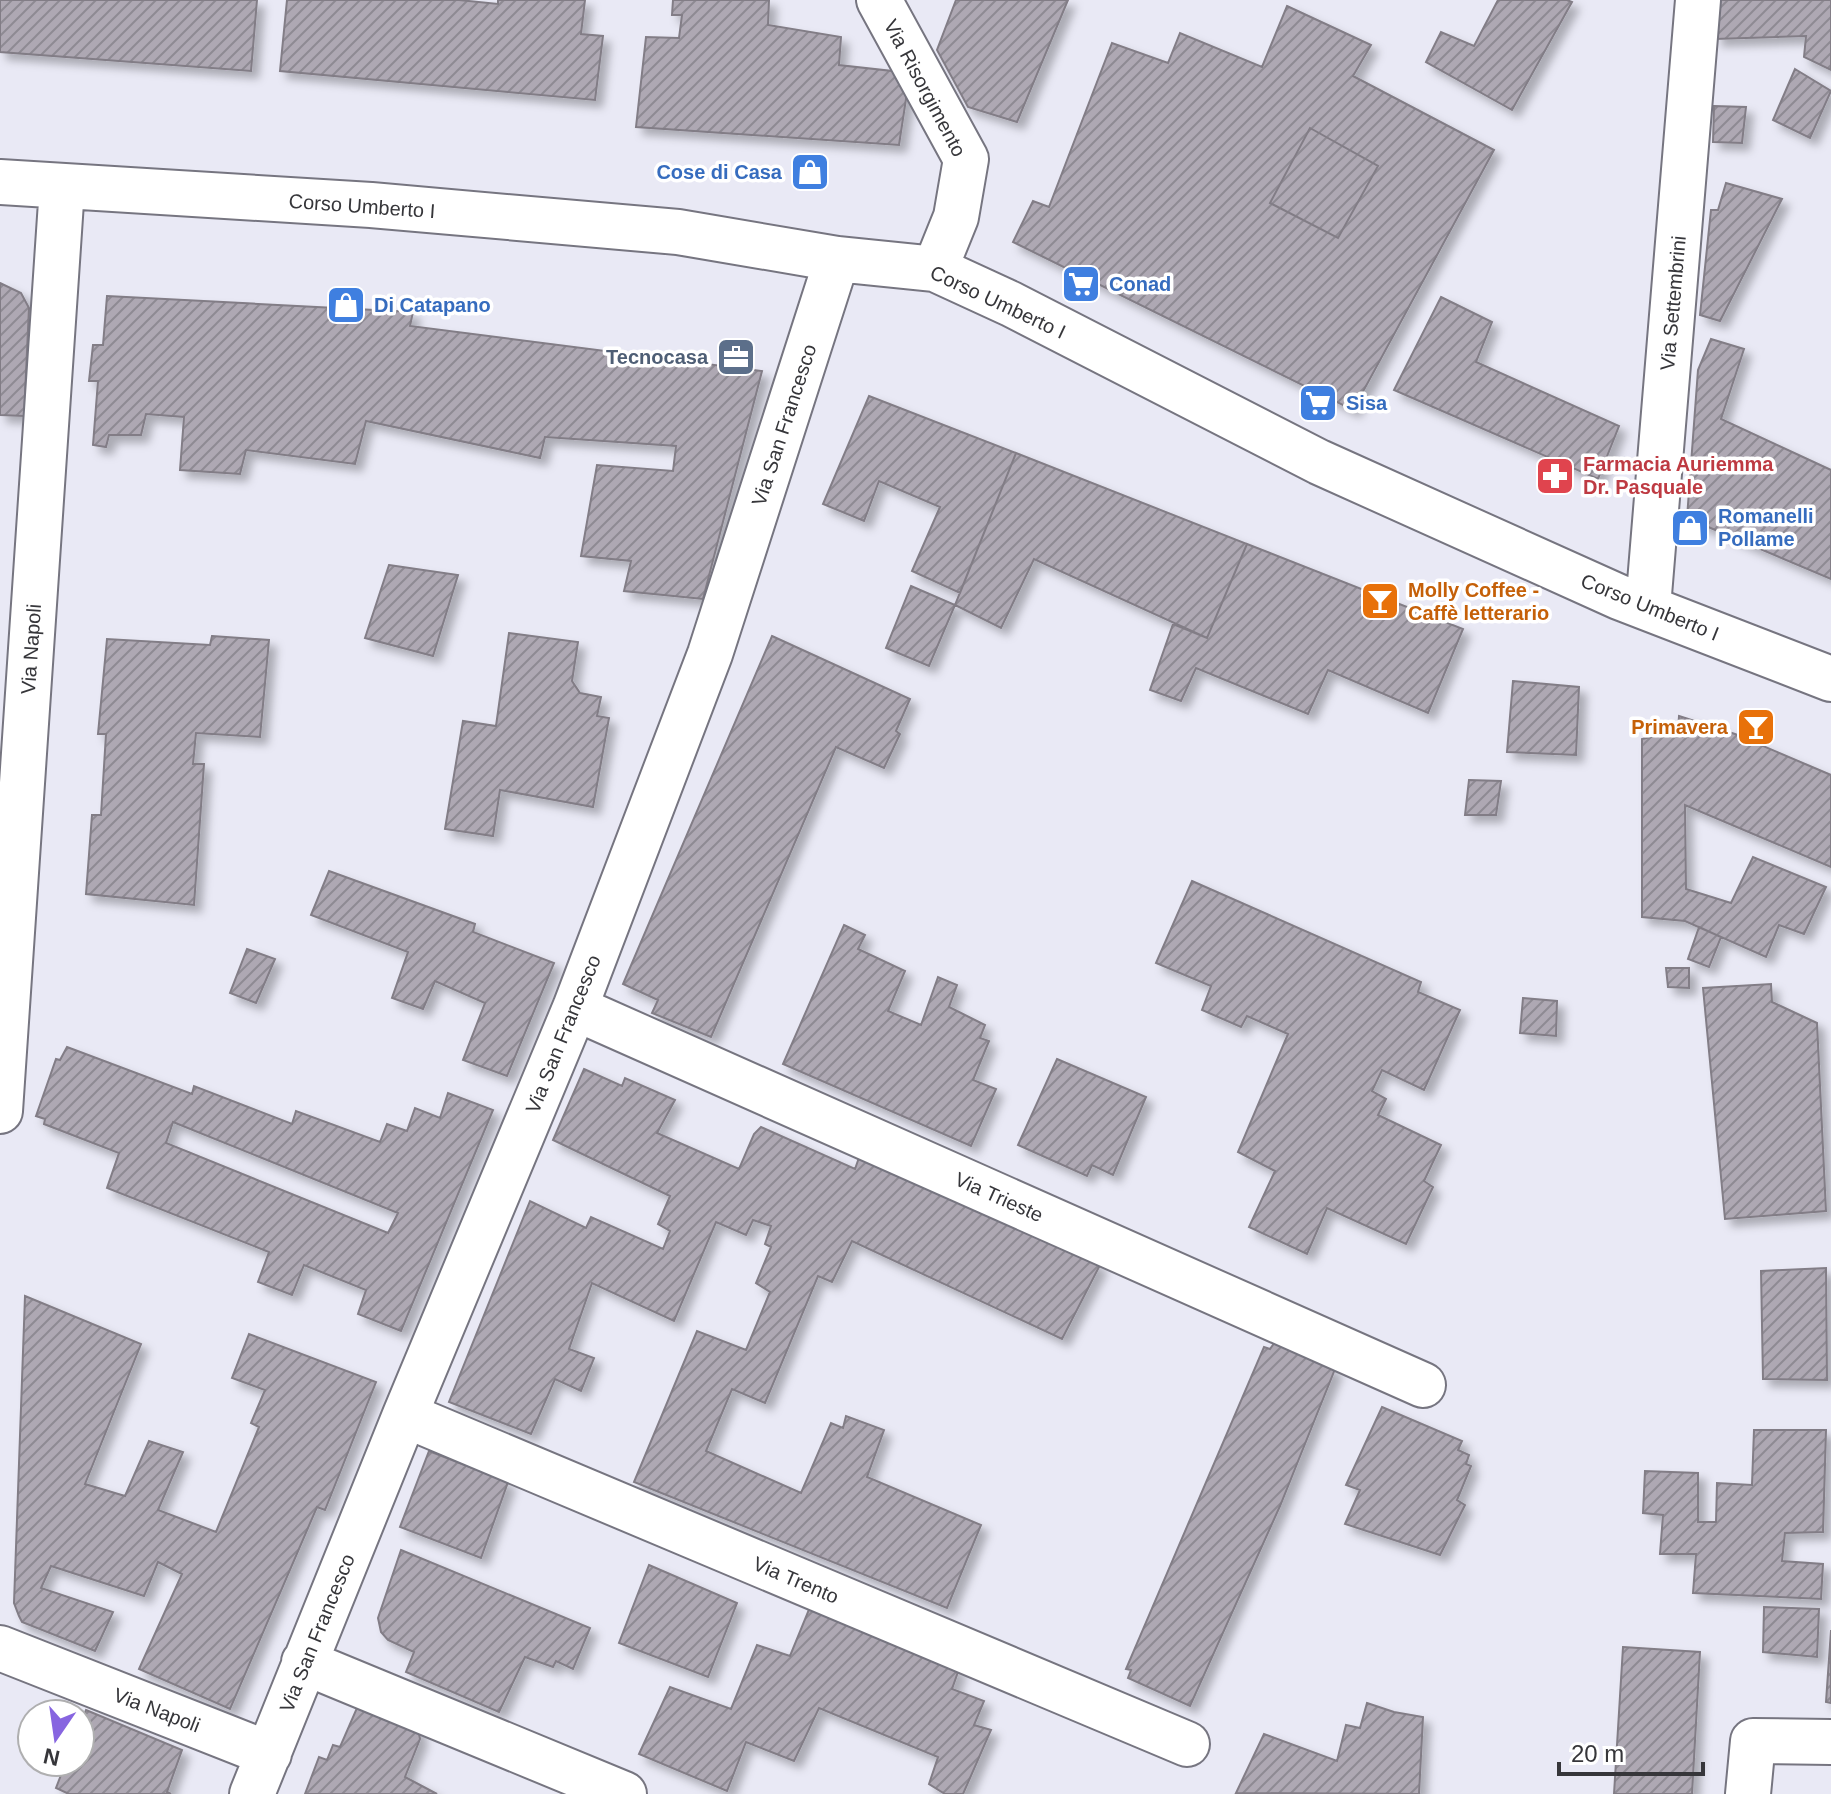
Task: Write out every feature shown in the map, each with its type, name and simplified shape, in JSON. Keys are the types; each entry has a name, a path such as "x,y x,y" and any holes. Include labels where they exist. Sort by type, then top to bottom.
{"street":[{"name":"Via Risorgimento","path":"879,0 966,159 956,217 935,269"},
{"name":"Via Settembrini","path":"1648,607 1698,0"},
{"name":"Corso Umberto I","path":"0,182 371,205 678,232 837,259 935,269 1011,304 1319,462 1619,597 1831,679"},
{"name":"Via Napoli","path":"0,1111 62,187"},
{"name":"Via San Francesco","path":"252,1794 405,1415 575,1008 710,654 837,259"},
{"name":"Via Trieste","path":"575,1008 1423,1385"},
{"name":"Via Trento","path":"405,1415 1187,1744"},
{"name":"Via Napoli","path":"0,1648 269,1754"},
{"path":"304,1662 624,1794"},
{"path":"1748,1794 1753,1741 1822,1741"}],"building":[{"path":"0,0 257,0 251,71 0,52"},
{"path":"287,0 459,0 498,4 498,0 585,0 581,34 603,36 595,100 280,71"},
{"path":"673,0 769,0 768,25 841,37 839,65 910,73 899,145 636,127 646,37 679,38 682,15 672,15"},
{"path":"956,0 1068,0 1017,122 968,107 937,50"},
{"path":"1498,0 1572,2 1512,110 1426,62 1441,32 1474,46"},
{"path":"1719,0 1831,0 1831,70 1804,57 1806,36 1715,39"},
{"path":"1287,6 1371,45 1353,76 1494,150 1353,410 1013,242 1033,201 1049,207 1112,43 1168,63 1180,33 1262,67","holes":["1310,128 1378,166 1338,238 1270,203"]},
{"path":"1795,69 1831,91 1810,138 1773,120"},
{"path":"1714,106 1746,107 1742,143 1713,142"},
{"path":"1310,128 1378,166 1338,238 1270,203"},
{"path":"1726,183 1782,199 1720,321 1700,315 1711,210 1718,210"},
{"path":"0,283 21,293 29,308 24,416 0,415"},
{"path":"107,296 413,312 410,326 762,371 703,599 624,591 631,561 581,556 597,465 673,471 676,446 545,437 540,458 366,421 355,464 246,450 240,474 180,470 184,417 146,414 141,435 109,435 106,447 93,445 98,381 89,381 93,345 103,345"},
{"path":"1441,297 1492,322 1476,362 1619,426 1598,479 1394,390"},
{"path":"1711,339 1744,349 1721,419 1831,470 1831,579 1687,518 1698,370"},
{"path":"869,396 1016,453 960,593 912,571 940,507 879,481 864,521 823,504"},
{"path":"1016,453 1247,544 1207,638 1034,559 1001,628 955,605"},
{"path":"1247,544 1463,629 1428,713 1328,670 1308,714 1196,668 1181,701 1150,690 1173,624 1207,638"},
{"path":"389,565 458,575 433,656 365,638"},
{"path":"911,586 955,605 929,666 886,648"},
{"path":"509,633 578,642 572,681 580,693 601,697 597,716 609,718 593,807 500,790 493,836 445,829 463,721 496,726"},
{"path":"212,636 269,640 260,737 196,733 193,764 204,764 194,905 86,894 92,815 101,815 106,734 98,734 107,639 210,645"},
{"path":"772,636 910,699 896,731 900,734 884,768 836,747 711,1037 652,1013 658,1000 623,984"},
{"path":"1513,681 1579,687 1576,755 1507,752"},
{"path":"1679,716 1735,734 1831,775 1831,867 1685,805 1686,889 1731,903 1753,857 1826,887 1804,934 1779,925 1766,957 1685,921 1642,917 1642,739 1678,731"},
{"path":"1469,780 1501,781 1496,815 1465,815"},
{"path":"329,871 475,924 473,932 554,963 507,1076 463,1060 485,1003 435,981 423,1009 392,998 408,952 311,915"},
{"path":"1192,881 1421,982 1418,992 1460,1010 1424,1090 1382,1070 1372,1091 1386,1099 1378,1115 1441,1145 1424,1181 1433,1187 1406,1244 1327,1208 1307,1254 1249,1227 1275,1171 1238,1152 1288,1034 1247,1016 1241,1027 1202,1010 1211,986 1156,963"},
{"path":"844,925 865,935 858,949 905,971 888,1011 921,1025 938,977 957,985 949,1007 985,1025 980,1038 989,1041 973,1080 996,1089 971,1146 783,1064"},
{"path":"1699,927 1721,937 1709,967 1688,959"},
{"path":"247,949 275,959 256,1003 230,993"},
{"path":"1666,968 1689,968 1689,988 1668,987"},
{"path":"1771,984 1772,1002 1817,1023 1826,1211 1725,1219 1703,988"},
{"path":"1523,998 1557,1001 1556,1036 1520,1033"},
{"path":"67,1047 192,1094 194,1086 292,1124 296,1111 380,1142 387,1124 407,1131 415,1108 440,1118 448,1093 493,1110 401,1331 358,1314 366,1290 304,1265 292,1295 258,1282 269,1252 107,1188 119,1153 44,1124 45,1119 36,1116 56,1059 60,1060","holes":["173,1122 398,1213 388,1233 166,1143"]},
{"path":"1057,1059 1146,1097 1113,1175 1092,1165 1087,1176 1018,1145"},
{"path":"584,1069 622,1086 625,1078 675,1100 657,1133 739,1169 754,1134 761,1127 855,1169 861,1152 1100,1265 1062,1339 852,1241 832,1282 818,1276 765,1403 732,1389 706,1451 801,1493 831,1423 843,1428 846,1416 884,1430 867,1477 981,1525 947,1608 634,1482 697,1331 746,1350 770,1292 756,1283 771,1247 765,1244 771,1226 753,1220 746,1235 716,1222 674,1321 592,1283 569,1349 594,1358 581,1391 555,1379 531,1434 449,1402 530,1201 586,1228 591,1217 663,1249 670,1231 658,1224 670,1196 553,1140"},
{"path":"1826,1268 1827,1380 1763,1379 1761,1271"},
{"path":"25,1296 141,1344 85,1484 125,1496 149,1441 183,1452 158,1510 216,1532 259,1427 251,1423 265,1390 232,1378 249,1334 376,1382 325,1510 317,1507 230,1709 139,1669 182,1574 158,1562 144,1596 51,1566 41,1588 113,1612 95,1651 22,1622 19,1616 14,1603"},
{"path":"1275,1342 1335,1369 1280,1506 1190,1706 1128,1678 1131,1670 1126,1669 1264,1347 1270,1349"},
{"path":"1382,1407 1462,1441 1458,1450 1469,1455 1466,1464 1471,1466 1457,1500 1465,1505 1440,1555 1345,1524 1360,1490 1346,1485"},
{"path":"1754,1430 1826,1430 1823,1532 1785,1533 1782,1561 1823,1564 1821,1599 1693,1593 1696,1554 1660,1554 1663,1515 1643,1513 1645,1471 1698,1473 1698,1522 1716,1522 1717,1483 1752,1485"},
{"path":"429,1451 508,1482 481,1558 400,1527"},
{"path":"401,1550 590,1628 573,1669 556,1661 553,1667 525,1657 499,1712 406,1672 414,1652 388,1640 381,1632 378,1618"},
{"path":"649,1565 737,1603 708,1677 619,1643"},
{"path":"810,1607 959,1669 952,1689 984,1701 974,1725 991,1730 963,1794 945,1794 929,1784 938,1757 819,1708 794,1761 746,1742 727,1791 639,1754 670,1687 731,1709 757,1645 790,1656"},
{"path":"1764,1607 1819,1609 1817,1657 1763,1652"},
{"path":"1831,1630 1831,1703 1826,1702"},
{"path":"1623,1647 1700,1652 1692,1794 1614,1794"},
{"path":"360,1701 418,1728 420,1739 405,1777 437,1794 305,1794 319,1757 327,1760 333,1745 340,1747"},
{"path":"1367,1703 1423,1717 1419,1794 1236,1793 1264,1734 1337,1761 1346,1725 1360,1728"},
{"path":"96,1714 182,1750 167,1792 171,1794 69,1794 56,1788 60,1778 96,1778"}],"place":[{"name":"Cose di Casa","path":"810,172"},
{"name":"Conad","path":"1081,284"},
{"name":"Di Catapano","path":"346,305"},
{"name":"Tecnocasa","path":"736,357"},
{"name":"Sisa","path":"1318,403"},
{"name":"Farmacia Auriemma Dr. Pasquale","path":"1555,476"},
{"name":"Romanelli Pollame","path":"1690,528"},
{"name":"Molly Coffee - Caffè letterario","path":"1380,601"},
{"name":"Primavera","path":"1756,727"}]}
